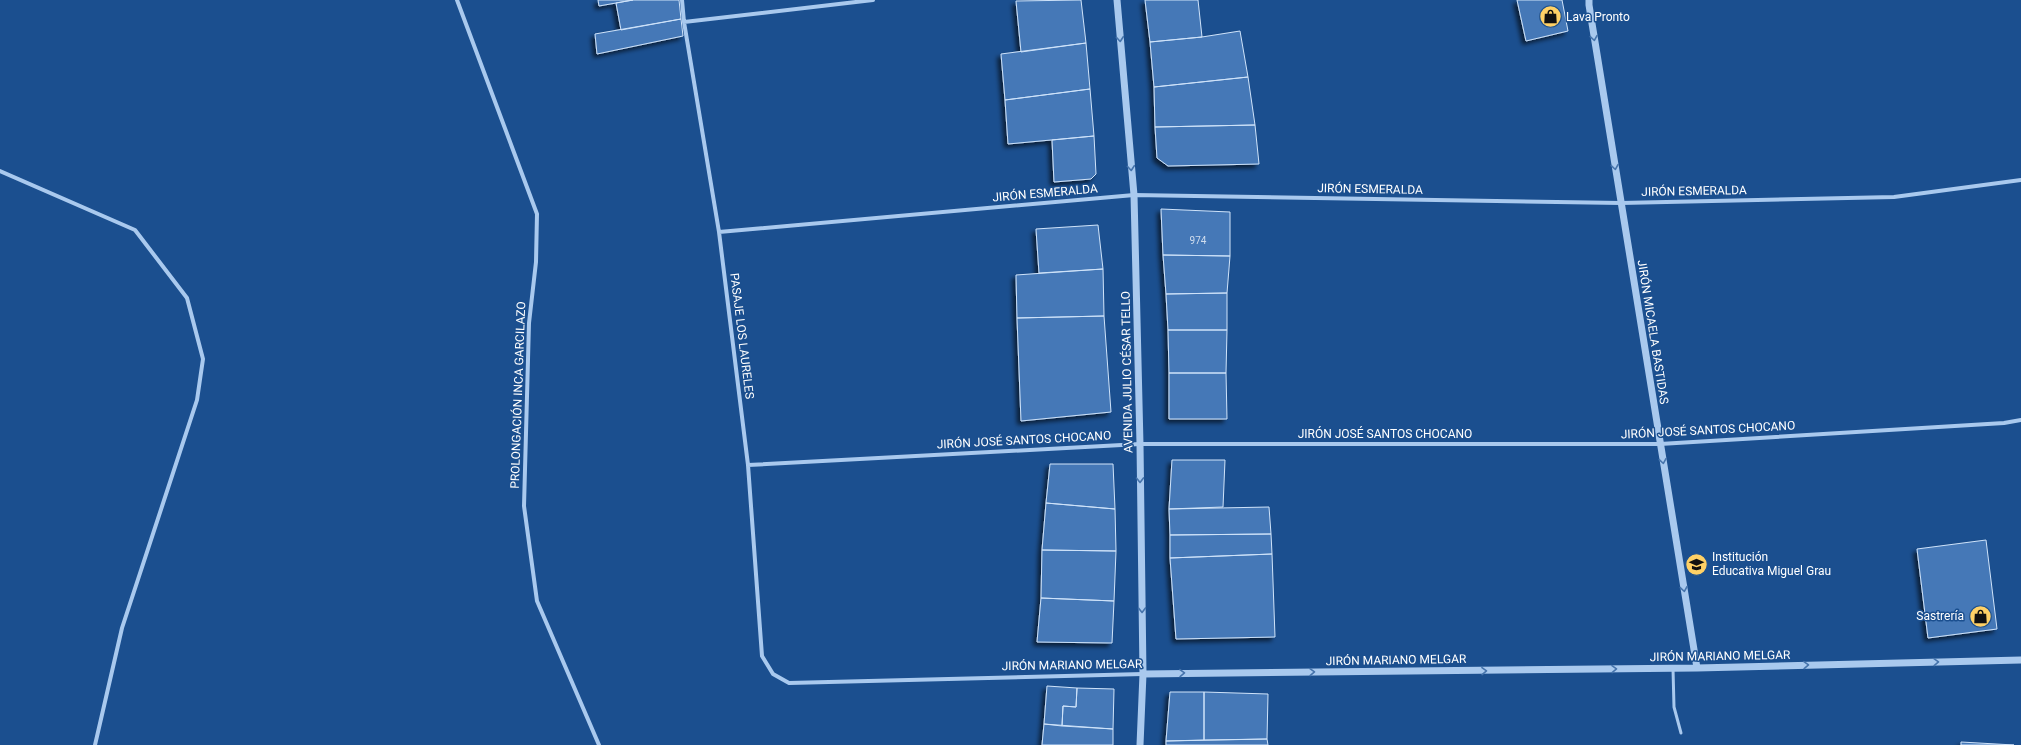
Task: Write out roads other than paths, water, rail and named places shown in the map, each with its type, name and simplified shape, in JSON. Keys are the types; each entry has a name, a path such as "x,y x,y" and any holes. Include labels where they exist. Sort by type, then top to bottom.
{"street":[{"name":"PROLONGACIÓN INCA GARCILAZO","path":"456,0 537,214 536,262 529,323 524,506 537,601 599,745"},
{"name":"PASAJE LOS LAURELES","path":"682,0 684,22 719,232 748,465 762,656 773,674"},
{"path":"684,22 873,0"},
{"name":"AVENIDA JULIO CÉSAR TELLO","path":"1117,0 1134,195 1140,444 1143,674 1140,745"},
{"name":"JIRÓN MICAELA BASTIDAS","path":"1590,0 1588,5 1697,668"},
{"path":"0,171 135,230 187,298 203,360 197,400 122,628 95,745"},
{"name":"JIRÓN ESMERALDA","path":"719,232 1134,195 1621,203 1894,196 2021,180"},
{"name":"JIRÓN JOSÉ SANTOS CHOCANO","path":"748,465 1140,444 1660,444 2004,423 2021,420"},
{"name":"JIRÓN MARIANO MELGAR","path":"773,674 789,682 1143,674 1673,669 2021,660"}],"lane":[{"path":"1673,669 1674,706 1681,733"}],"place":[{"name":"Lava Pronto","path":"1550,17"},
{"name":"Institución Educativa Miguel Grau","path":"1696,564"},
{"name":"Sastrería","path":"1980,616"}]}
